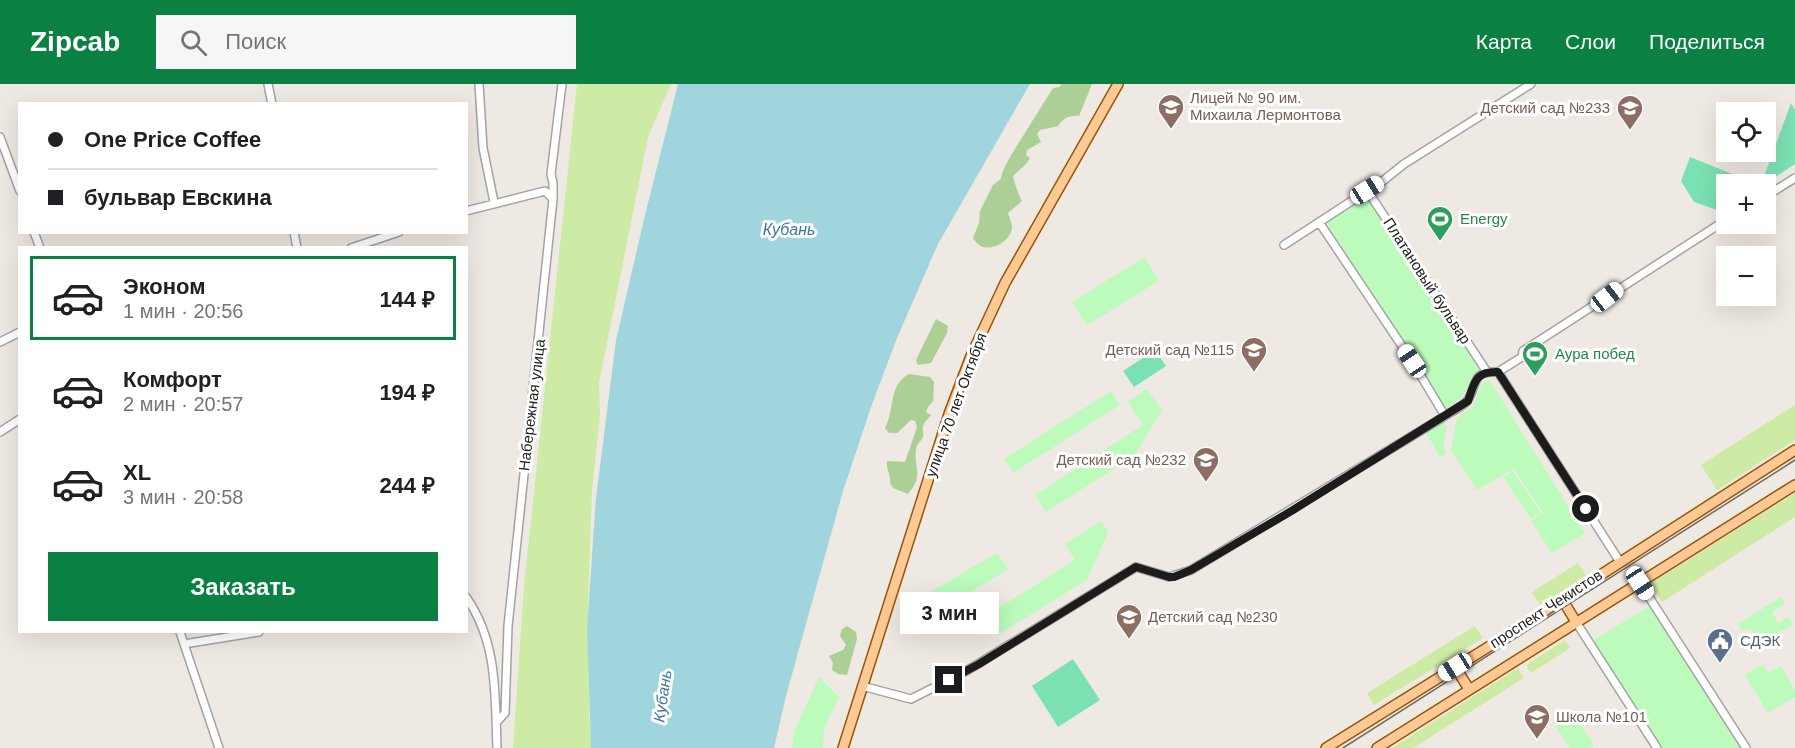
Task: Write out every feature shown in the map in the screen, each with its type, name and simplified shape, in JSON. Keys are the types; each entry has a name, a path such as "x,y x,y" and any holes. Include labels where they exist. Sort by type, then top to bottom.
{"main road":[{"name":"улица 70 лет Октября","path":"843,748 949,414 971,356 1005,283 1118,84"},
{"name":"проспект Чекистов","path":"1326,748 1795,450"},
{"name":"проспект Чекистов","path":"1377,748 1795,485"},
{"path":"1562,599 1576,622"},
{"path":"1455,667 1469,689"}],"street":[{"path":"268,84 272,102"},
{"path":"479,84 483,148 494,202"},
{"name":"Набережная улица","path":"496,723 505,713 508,626 554,199 551,174 562,84"},
{"path":"1284,245 1404,164 1531,84"},
{"path":"0,137 18,186"},
{"path":"545,191 551,174"},
{"path":"1776,190 1795,178"},
{"name":"Платановый бульвар","path":"1367,190 1487,372"},
{"path":"468,210 545,191"},
{"path":"545,191 554,199"},
{"path":"1319,222 1412,361 1445,416"},
{"path":"862,686 911,699 968,670 1136,567 1169,577 1191,570 1468,401 1475,380 1487,372 1498,372 1522,357 1523,351 1716,226"},
{"path":"357,246 393,234"},
{"path":"0,342 18,333"},
{"path":"1498,372 1620,562"},
{"path":"0,432 18,420"},
{"path":"1640,583 1746,748"},
{"path":"469,605 486,633 493,663 497,748"},
{"path":"1576,622 1657,748"},
{"path":"180,633 219,748"},
{"path":"184,644 253,633"}],"green space":[{"path":"577,84 671,84 648,137 599,383 600,415 592,490 588,603 589,713 592,748 513,748 524,586"},
{"path":"1061,84 1092,84 1079,116 1064,119 1058,126 1040,130 1037,134 1041,142 1027,150 1026,155 1030,158 1013,176 1022,201 1008,213 1011,232 1004,241 994,247 983,247 973,238 979,223 980,211 993,185 1001,179 1009,158 1053,88 1060,87"},
{"path":"1791,103 1795,110 1795,164 1776,176 1776,174 1765,174 1769,162 1776,162 1776,144"},
{"path":"1690,157 1732,174 1716,174 1716,210 1694,202 1681,181"},
{"path":"1367,196 1477,364 1471,384 1463,396 1447,410 1327,223"},
{"path":"1145,257 1159,281 1087,325 1072,302"},
{"path":"936,319 948,326 947,333 931,363 918,365 916,360"},
{"path":"1155,350 1166,366 1134,387 1123,371"},
{"path":"909,374 930,377 934,382 933,401 926,412 931,415 924,424 923,437 916,449 916,482 908,494 893,488 890,483 887,461 905,462 917,427 915,421 911,420 897,433 889,433 885,428 895,391 902,379"},
{"path":"1490,381 1585,533 1552,553 1531,521 1543,513 1514,469 1477,490 1451,450 1457,418 1473,406 1482,383"},
{"path":"1147,389 1162,410 1134,456 1046,512 1035,495 1143,425 1128,402"},
{"path":"1111,391 1120,405 1013,473 1004,459"},
{"path":"1795,405 1795,440 1717,490 1701,465"},
{"path":"1444,422 1447,427 1444,444 1446,453 1440,457 1426,433"},
{"path":"1513,471 1541,513 1531,519 1503,477"},
{"path":"1795,493 1795,517 1662,602 1650,584"},
{"path":"1101,521 1108,532 1087,580 999,634 987,615 1075,560 1065,544"},
{"path":"997,553 1008,569 953,603 927,594"},
{"path":"1578,563 1586,576 1540,605 1532,592"},
{"path":"1781,597 1785,603 1772,612 1778,623 1788,617 1793,624 1760,644 1751,629 1741,630 1738,624"},
{"path":"1650,606 1740,748 1661,748 1592,641"},
{"path":"847,626 856,632 857,639 847,675 838,674 832,670 833,663 829,656 843,650 846,645 840,636 842,629"},
{"path":"1475,626 1483,638 1374,705 1367,693"},
{"path":"1565,640 1570,648 1531,673 1526,665"},
{"path":"1073,659 1100,700 1058,727 1032,686"},
{"path":"1763,664 1769,673 1781,666 1795,690 1795,697 1768,713 1745,675"},
{"path":"1518,668 1524,678 1413,748 1392,748"},
{"path":"819,677 839,697 824,729 823,748 792,748 794,732"},
{"path":"1571,711 1594,745 1590,748 1570,748 1553,722"}],"water":[{"name":"Кубань","path":"678,84 1030,84 938,244 897,338 843,491 786,696 774,748 591,748 587,628 596,498 616,340"}],"tram line":[{"path":"1343,748 1795,460"}],"place":[{"name":"Лицей № 90 им. Михаила Лермонтова","path":"1171,130"},
{"name":"Детский сад №233","path":"1630,131"},
{"name":"Energy","path":"1440,242"},
{"name":"Детский сад №115","path":"1254,373"},
{"name":"Аура побед","path":"1535,377"},
{"name":"Детский сад №232","path":"1206,483"},
{"name":"Детский сад №230","path":"1129,640"},
{"name":"СДЭК","path":"1720,664"},
{"name":"Школа №101","path":"1537,740"}],"route":[{"path":"949,680 979,664 1136,567 1169,577 1191,570 1293,510 1468,401 1475,380 1487,372 1498,372 1586,509"}]}
